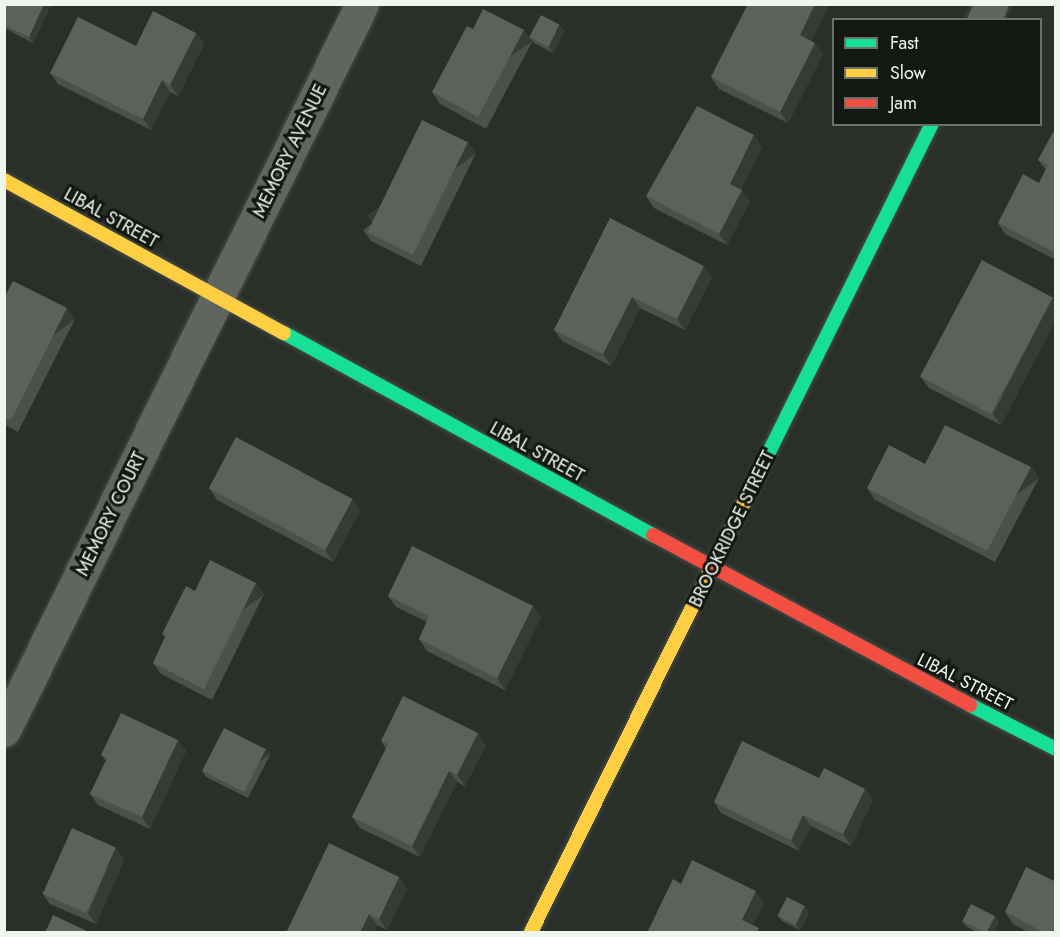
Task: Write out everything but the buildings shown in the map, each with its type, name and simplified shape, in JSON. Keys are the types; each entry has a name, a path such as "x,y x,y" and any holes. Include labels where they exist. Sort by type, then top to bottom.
{"street":[{"name":"MEMORY AVENUE","path":"218,298 362,4"},
{"path":"985,18 991,4"},
{"name":"BROOKRIDGE STREET","path":"531,933 931,126"},
{"name":"LIBAL STREET","path":"4,180 712,568 1056,749"},
{"name":"MEMORY COURT","path":"4,730 218,298"}],"traffic: fast":[{"path":"762,466 931,126"},
{"path":"284,333 653,535"},
{"path":"970,705 1056,749"}],"traffic: slow":[{"path":"4,180 284,333"},
{"path":"531,932 762,466"}],"traffic: jam":[{"path":"653,535 970,705"}]}
